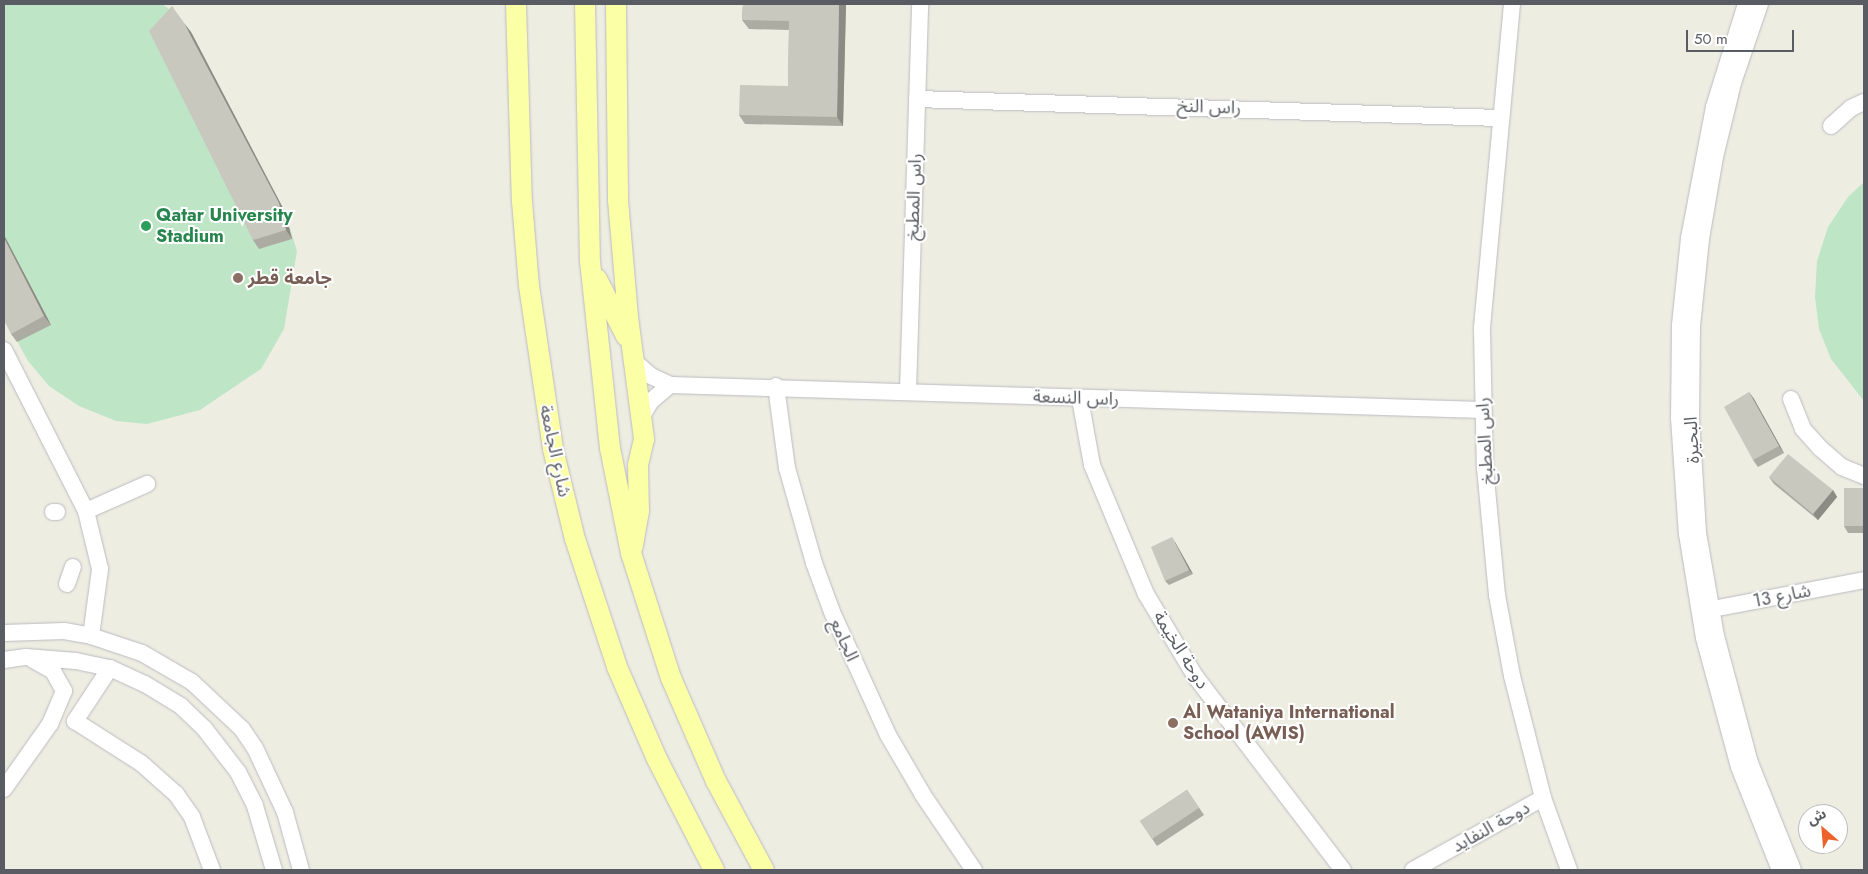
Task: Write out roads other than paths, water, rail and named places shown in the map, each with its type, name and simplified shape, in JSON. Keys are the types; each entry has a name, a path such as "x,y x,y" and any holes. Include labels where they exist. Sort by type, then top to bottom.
{"main road":[{"name":"شارع الجامعة","path":"516,4 522,201 529,286 542,386 555,458 575,540 617,667 657,759 714,870"},
{"path":"584,4 590,261 610,448 631,553 678,694 716,780 764,870"},
{"path":"616,4 618,200 644,446 637,474 638,527 631,553"},
{"path":"590,261 634,355"}],"street":[{"name":"راس المطبخ","path":"908,391 920,4"},
{"name":"راس المطبخ","path":"1512,4 1500,118 1482,330 1482,410 1497,595 1512,676 1543,798 1569,870"},
{"name":"البحيرة","path":"1702,199 1714,107 1746,4"},
{"name":"البحيرة","path":"1760,4 1733,83 1702,199 1684,281 1678,392 1687,534 1705,610 1750,763 1793,870"},
{"name":"راس النخ","path":"917,100 1500,118"},
{"path":"1831,126 1851,108 1864,102"},
{"path":"4,350 86,511 100,568 91,636"},
{"name":"راس النسعة","path":"634,355 651,376 670,385 776,386 1080,399 1482,410"},
{"path":"642,416 651,402 670,385"},
{"name":"الجامع","path":"776,386 787,468 814,563 832,612 888,735 922,795 974,870"},
{"name":"دوحة الخيمة","path":"1080,399 1092,465 1118,533 1151,602 1195,676 1343,870"},
{"path":"1791,399 1803,428 1820,448 1842,467 1864,476"},
{"path":"86,511 147,484"},
{"path":"67,584 73,567"},
{"name":"شارع 13","path":"1705,610 1864,580"},
{"name":"البحيرة","path":"1705,610 1721,705 1739,767 1780,870"},
{"path":"4,633 64,631 118,643 170,666 212,698 242,730 268,772 285,812 301,870"},
{"path":"4,660 26,657 76,661 110,668 145,684 181,706 204,728 238,772 255,806 274,870"},
{"path":"4,789 50,724 64,691 53,671 26,657"},
{"path":"110,668 75,721 141,763 176,794 192,817 212,870"},
{"name":"دوحة النفايد","path":"1413,870 1543,798"}],"place":[{"name":"Qatar University Stadium","path":"146,226"},
{"name":"جامعة قطر","path":"238,278"},
{"name":"Al Wataniya International School (AWIS)","path":"1173,723"}]}
